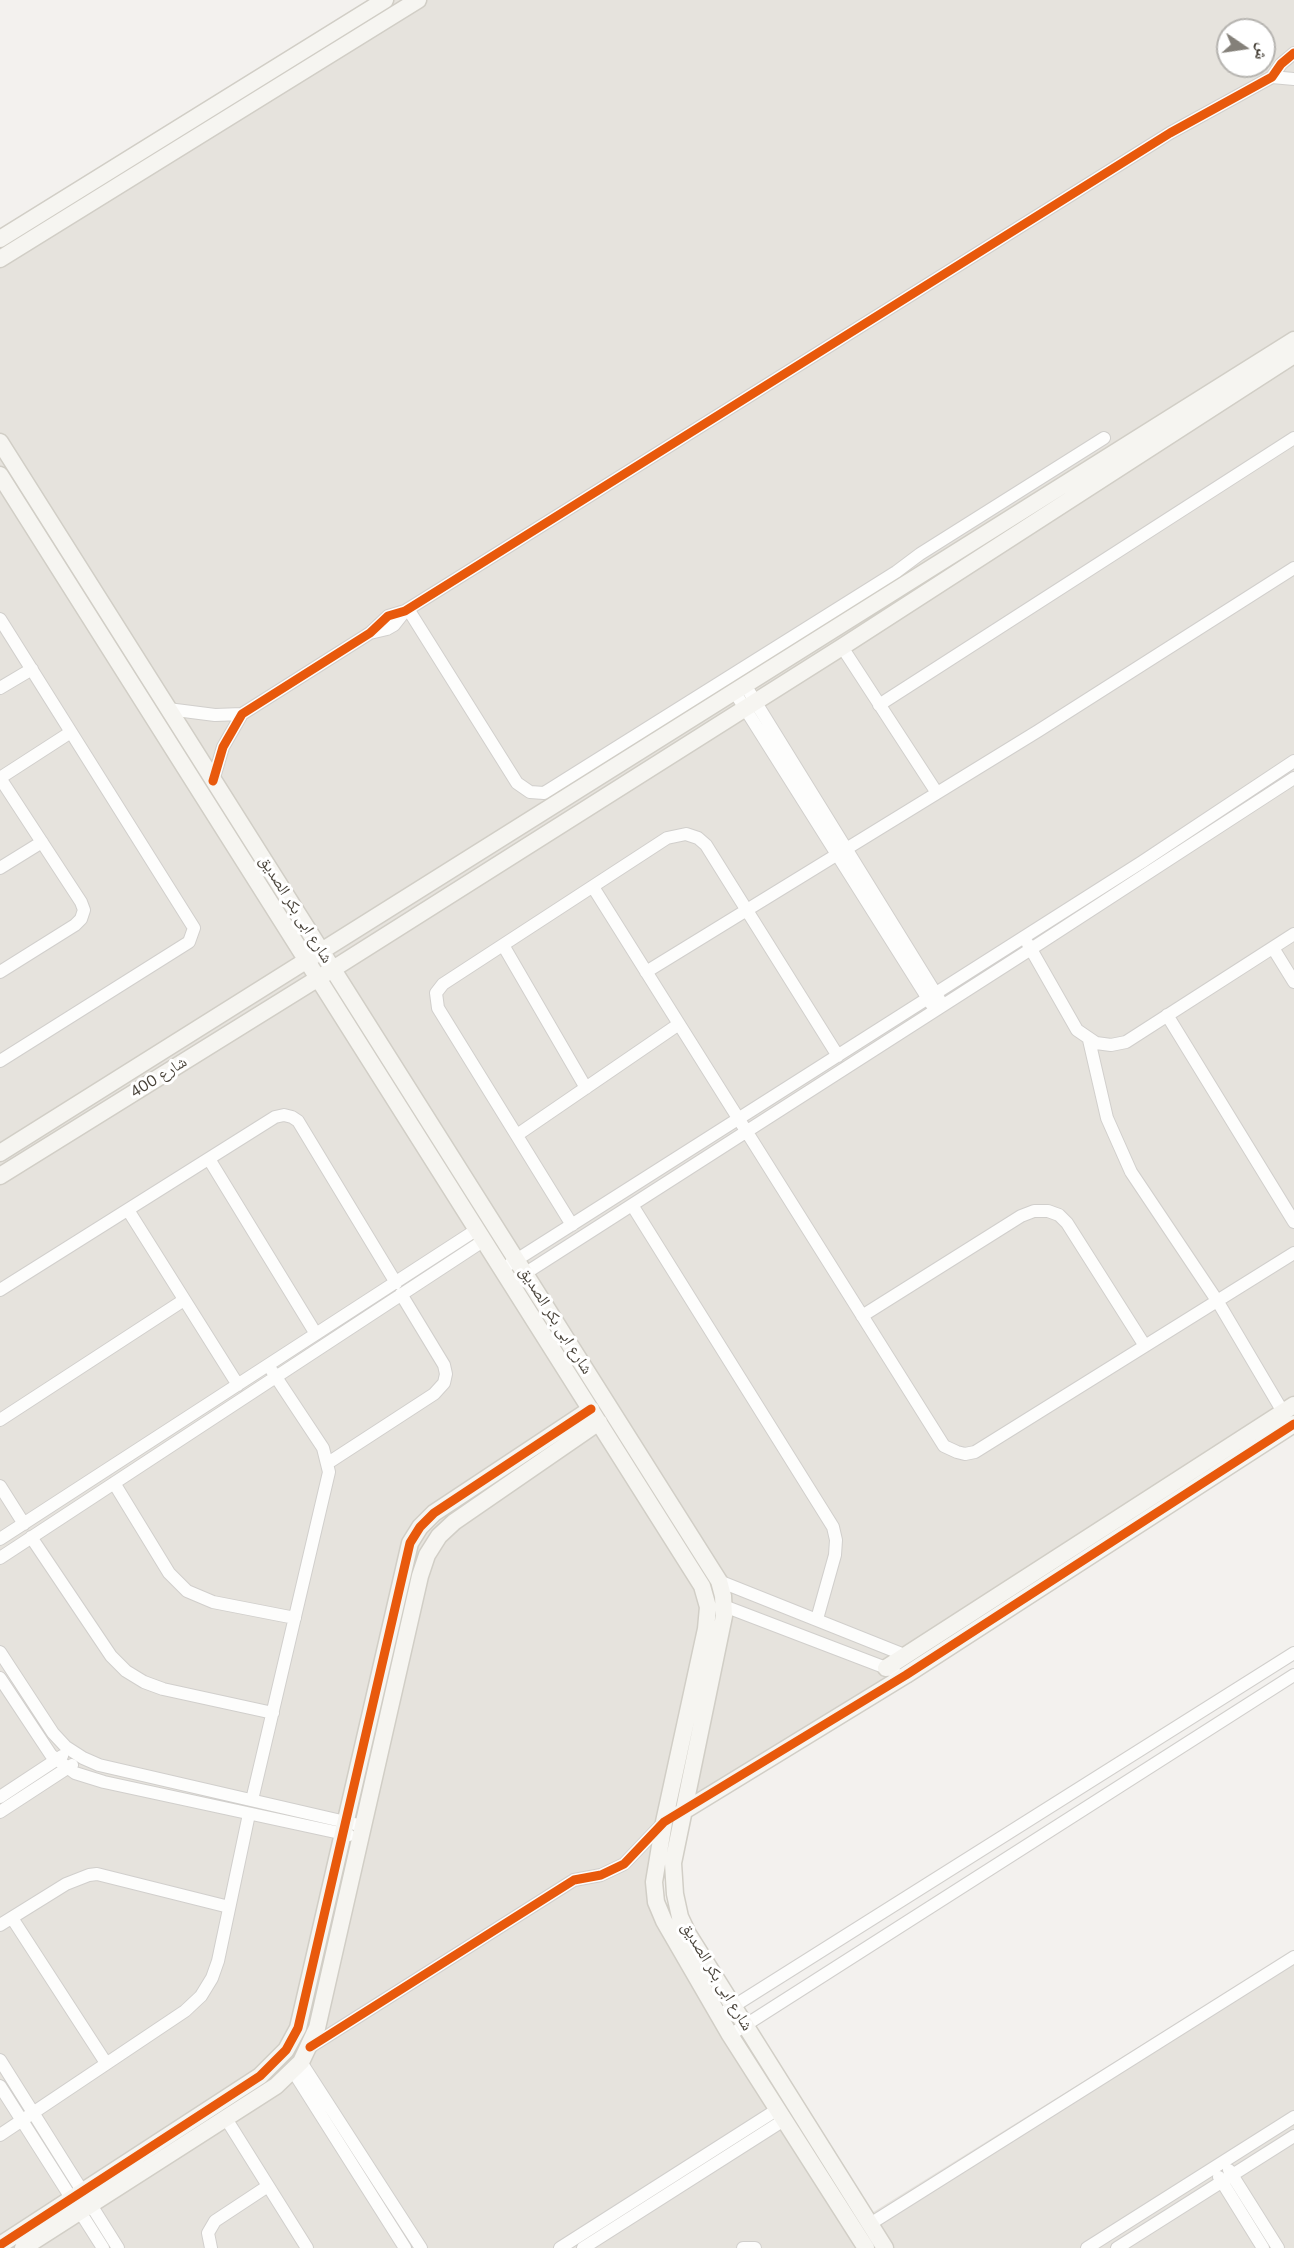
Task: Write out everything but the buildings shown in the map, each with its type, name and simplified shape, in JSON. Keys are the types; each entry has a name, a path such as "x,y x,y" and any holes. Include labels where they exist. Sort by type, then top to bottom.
{"main road":[{"path":"0,239 385,0"},
{"path":"0,259 418,0"},
{"name":"شارع 400","path":"0,1153 1294,340"},
{"name":"شارع 400","path":"0,1176 318,979 842,647 1294,355"},
{"name":"شارع ابى بكر الصديق","path":"0,442 10,480 306,960 702,1586 708,1607 706,1629 664,1822 654,1882 656,1902 664,1921 726,2011 746,2026 885,2248"},
{"name":"شارع ابى بكر الصديق","path":"10,480 168,709 719,1581 724,1616 673,1863 675,1894 680,1917 726,2011 730,2035 866,2248"},
{"path":"886,1668 1290,1414"},
{"path":"664,1822 684,1812 925,1663 1290,1414"},
{"path":"22,2248 81,2201 260,2076 286,2050 298,2028 408,1551 415,1535 434,1513 595,1416"},
{"path":"0,2245 81,2201 225,2117 276,2086 297,2066 310,2047 317,2028 420,1576 433,1545 454,1522 595,1416"},
{"path":"907,1656 925,1663"}],"street":[{"path":"1276,71 1294,53"},
{"path":"1276,77 1294,79"},
{"path":"213,781 223,747 242,714 370,633 388,616 406,610 1170,132 1270,78"},
{"path":"406,610 517,783 530,792 544,793 886,579 920,554 1104,438"},
{"path":"879,705 1294,438"},
{"path":"646,972 937,793 1294,568"},
{"path":"0,619 194,928 193,936 183,946 0,1061"},
{"path":"842,647 937,793"},
{"path":"0,688 32,669"},
{"path":"740,688 939,1008"},
{"path":"168,709 215,715 242,714"},
{"path":"0,972 75,925 81,919 84,910 0,777 71,732"},
{"path":"521,1267 572,1225 1024,937 1294,761"},
{"path":"506,1276 632,1205 1031,950 1294,778"},
{"path":"572,1225 438,1008 436,998 443,984 667,838 687,834 698,838 706,845 838,1056"},
{"path":"0,868 42,842"},
{"path":"593,886 944,1446 965,1454 975,1452 1218,1302 1294,1252"},
{"path":"1024,937 1072,1024 1089,1040 1103,1044 1126,1042 1294,934"},
{"path":"503,945 586,1088"},
{"path":"1273,948 1294,982"},
{"path":"1167,1015 1294,1222"},
{"path":"517,1135 679,1024"},
{"path":"1089,1040 1107,1118 1131,1172 1290,1414"},
{"path":"0,1290 275,1117 284,1115 296,1119 399,1288 444,1365 446,1374 444,1383 434,1394 328,1463"},
{"path":"209,1159 316,1334"},
{"path":"632,1205 833,1527 836,1540 835,1556 817,1619"},
{"path":"128,1210 238,1385"},
{"path":"862,1316 1021,1216 1034,1211 1048,1211 1059,1215 1067,1223 1145,1346"},
{"path":"0,1558 276,1377 399,1288 480,1236"},
{"path":"0,1539 316,1334 399,1288"},
{"path":"0,1420 184,1300"},
{"path":"252,1800 328,1482 328,1463 323,1448 268,1365"},
{"path":"114,1483 169,1573 187,1591 204,1600 222,1605 295,1618"},
{"path":"0,1486 24,1524"},
{"path":"32,1537 111,1656 126,1671 154,1686 273,1713"},
{"path":"719,1581 907,1656"},
{"path":"724,1606 906,1675"},
{"path":"0,1652 53,1733 71,1751 82,1758 99,1765 252,1800 361,1832"},
{"path":"726,2011 1294,1653"},
{"path":"730,2035 1294,1675"},
{"path":"0,1678 45,1747 56,1760 75,1773 104,1782 249,1814 344,1828"},
{"path":"0,1797 71,1751"},
{"path":"0,1812 82,1758"},
{"path":"0,2135 185,2010 201,1996 216,1969 249,1814"},
{"path":"310,2047 574,1880 601,1875 624,1864 664,1822"},
{"path":"0,1925 66,1884 88,1875 97,1874 230,1907"},
{"path":"12,1918 106,2063"},
{"path":"870,2224 1293,1960"},
{"path":"0,2060 33,2112 81,2201 103,2248"},
{"path":"297,2066 405,2248"},
{"path":"297,2066 421,2248"},
{"path":"0,2086 81,2201 118,2248"},
{"path":"560,2248 781,2114"},
{"path":"583,2248 781,2114"},
{"path":"225,2117 307,2248"},
{"path":"1087,2248 1294,2117"},
{"path":"1117,2248 1294,2136"},
{"path":"1218,2165 1278,2248"},
{"path":"1227,2178 1263,2248"},
{"path":"211,2248 208,2233 215,2221 268,2186"},
{"path":"743,2248 755,2248"}],"shaded area":[{"path":"385,0 1294,0 1294,1416 675,1812 665,1853 662,1885 669,1917 859,2221 1294,1950 1294,2248 0,2248 0,233"}],"cycle path":[{"path":"213,781 223,747 242,714 370,633 388,616 405,611 1170,133 1272,77 1281,64 1294,53"},
{"path":"0,2245 260,2076 286,2050 298,2028 410,1543 420,1527 434,1513 591,1409"},
{"path":"310,2047 574,1880 601,1875 624,1864 664,1822 906,1675 1294,1424"}]}
